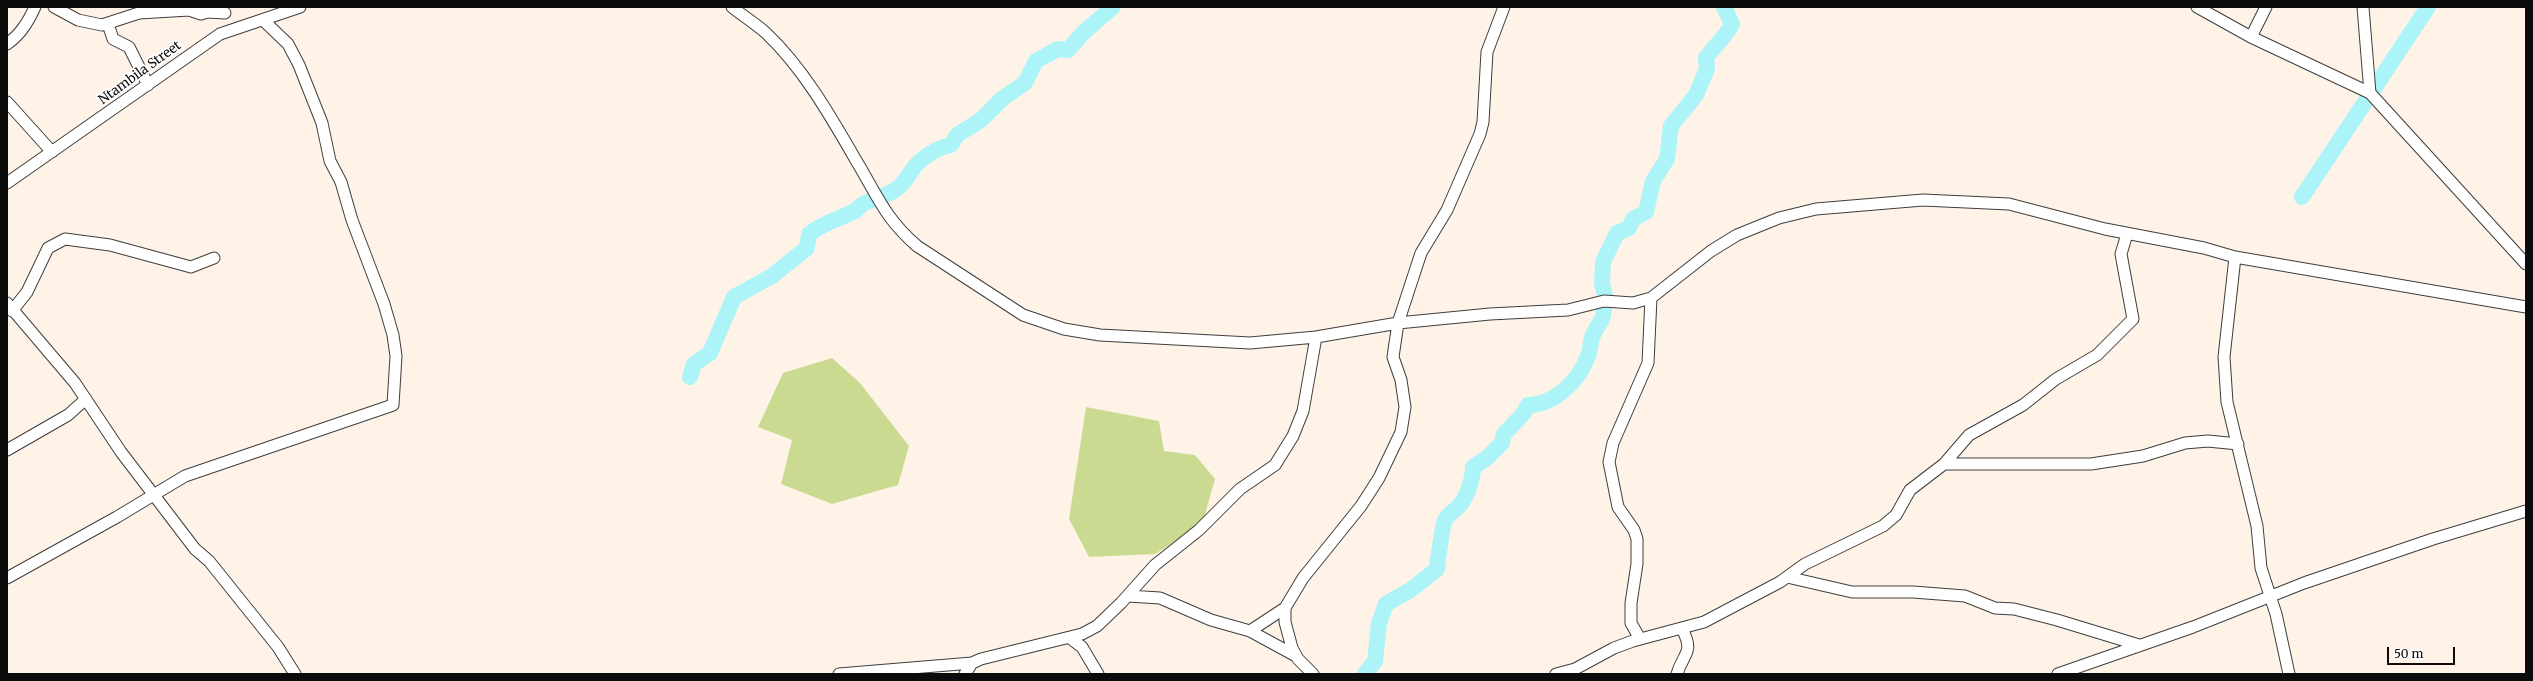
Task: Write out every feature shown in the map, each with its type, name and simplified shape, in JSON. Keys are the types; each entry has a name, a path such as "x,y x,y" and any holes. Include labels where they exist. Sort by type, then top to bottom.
{"street":[{"path":"7,44 16,38 27,24 35,7"},
{"path":"54,7 78,20 102,25 108,24 115,19 139,13 189,10 201,14 226,10 220,34"},
{"name":"Ntambila Street","path":"7,183 220,34 300,7"},
{"path":"732,7 765,32 802,74 857,161 876,200 905,236 917,246 1023,315 1064,329 1100,335 1229,343 1316,337 1398,323 1490,314 1568,310 1604,301 1633,303 1651,298 1695,262 1738,235 1779,218 1816,209 1923,200 2009,204 2127,234 2204,248 2235,257 2526,307"},
{"path":"1250,631 1285,608 1303,578 1361,506 1379,478 1401,432 1405,407 1401,380 1393,357 1398,323 1421,253 1447,210 1480,134 1483,122 1487,52 1504,7"},
{"path":"2197,7 2251,37 2370,93 2526,264"},
{"path":"2251,37 2266,7"},
{"path":"2363,7 2370,93"},
{"path":"7,578 117,517 185,476 393,405 396,356 384,304 352,220 341,182 330,161 322,123 299,65 288,44 263,20"},
{"path":"108,24 113,39 129,47 148,85"},
{"path":"7,102 52,152"},
{"path":"1556,674 1575,669 1614,648 1640,639 1682,630 1731,609 1787,577 1805,564 1890,521 1910,490 1944,464 1969,435 2022,405 2056,379 2097,355 2134,319 2121,254 2127,234"},
{"path":"214,258 191,267 110,245 65,239 48,248 28,292 10,307 86,399 117,445 195,549 209,561 278,647 295,674"},
{"path":"2235,257 2231,306 2225,347 2225,382 2227,402 2257,526 2261,568 2276,614 2289,674"},
{"path":"1640,639 1631,623 1631,603 1637,564 1637,539 1634,530 1618,507 1609,462 1613,443 1648,363 1651,298"},
{"path":"839,674 972,663 1070,638 1082,634 1097,626 1128,596 1145,574 1199,530 1240,489 1281,458 1294,436 1303,411 1316,337"},
{"path":"7,450 68,415 86,399"},
{"path":"1944,464 2092,464 2143,456 2185,444 2208,441 2238,444"},
{"path":"2058,674 2193,627 2269,596 2433,539 2526,512"},
{"path":"1787,577 1852,592 1913,592 1965,596 1995,608 2014,609 2139,645"},
{"path":"1128,596 1160,598 1211,620 1250,631 1296,656 1312,674"},
{"path":"1285,608 1285,622 1296,656"},
{"path":"1677,674 1690,649 1688,640 1682,630"},
{"path":"1070,638 1082,648 1098,674"},
{"path":"965,674 972,663"}],"green space":[{"path":"832,358 860,383 909,446 898,485 832,504 781,484 792,440 758,427 783,373"},
{"path":"1086,407 1159,421 1164,451 1195,455 1215,479 1202,525 1155,554 1089,557 1069,519"}],"waterway":[{"path":"690,377 694,364 710,353 734,297 772,276 807,248 809,234 814,230 855,211 862,204 888,194 899,187 923,158 937,150 951,145 957,135 981,120 1003,98 1025,83 1036,61 1058,49 1068,50 1084,32 1113,7"},
{"path":"1365,674 1375,661 1379,623 1386,604 1412,589 1437,569 1445,520 1458,507 1467,494 1471,483 1473,467 1487,458 1502,443 1504,434 1524,413 1528,405 1538,404 1556,396 1572,382 1584,365 1589,353 1592,337 1602,320 1604,301 1606,299 1602,284 1603,262 1617,233 1629,228 1633,219 1646,212 1653,181 1667,159 1671,126 1696,95 1707,69 1706,58 1727,33 1732,24 1724,7"},
{"path":"2302,197 2428,7"}]}
